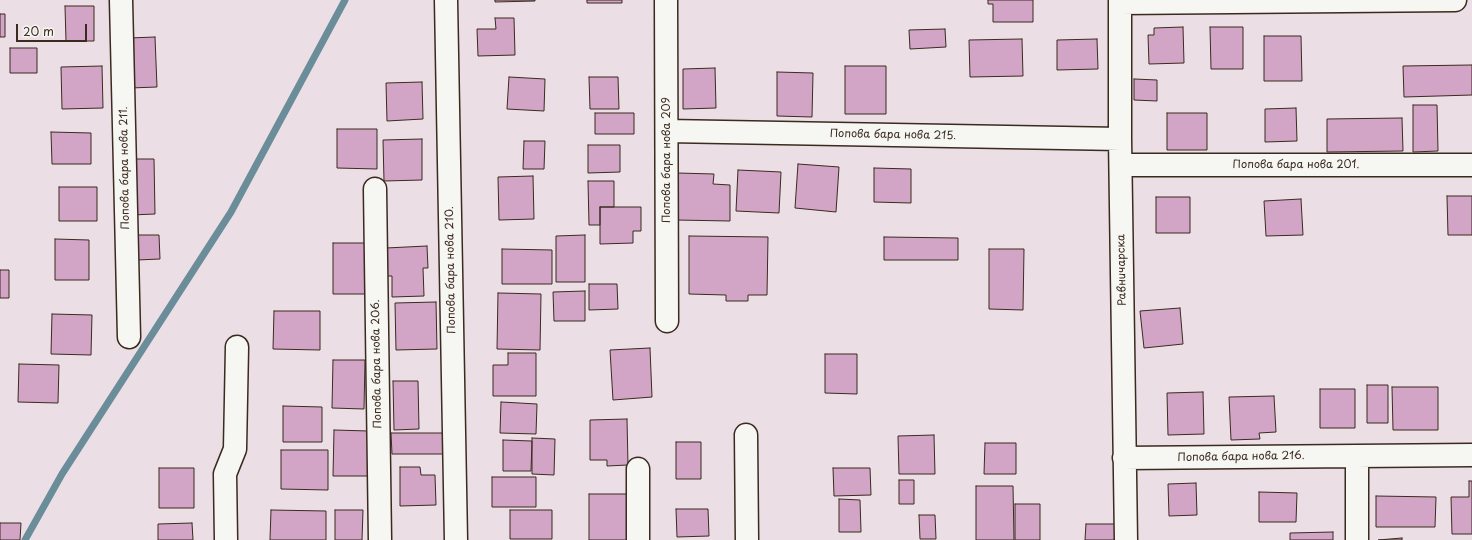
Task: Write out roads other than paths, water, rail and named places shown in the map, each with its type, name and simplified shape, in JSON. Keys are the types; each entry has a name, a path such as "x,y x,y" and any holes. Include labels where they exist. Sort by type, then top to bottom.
{"street":[{"name":"Попова бара нова 211.","path":"121,0 129,337"},
{"name":"Попова бара нова 210.","path":"446,0 456,540"},
{"name":"Попова бара нова 209","path":"666,0 667,321"},
{"path":"1120,2 1455,0"},
{"name":"Равничарска","path":"1120,2 1120,164 1126,540"},
{"name":"Попова бара нова 215.","path":"667,131 1120,138"},
{"name":"Попова бара нова 201.","path":"1120,164 1472,165"},
{"name":"Попова бара нова 206.","path":"374,189 380,540"},
{"path":"226,540 225,474 235,449 237,347"},
{"path":"746,435 747,540"},
{"name":"Попова бара нова 216.","path":"1124,458 1472,455"},
{"path":"1357,456 1358,540"},
{"path":"638,469 638,540"}],"waterway":[{"path":"25,540 62,474 231,212 345,0"}]}
